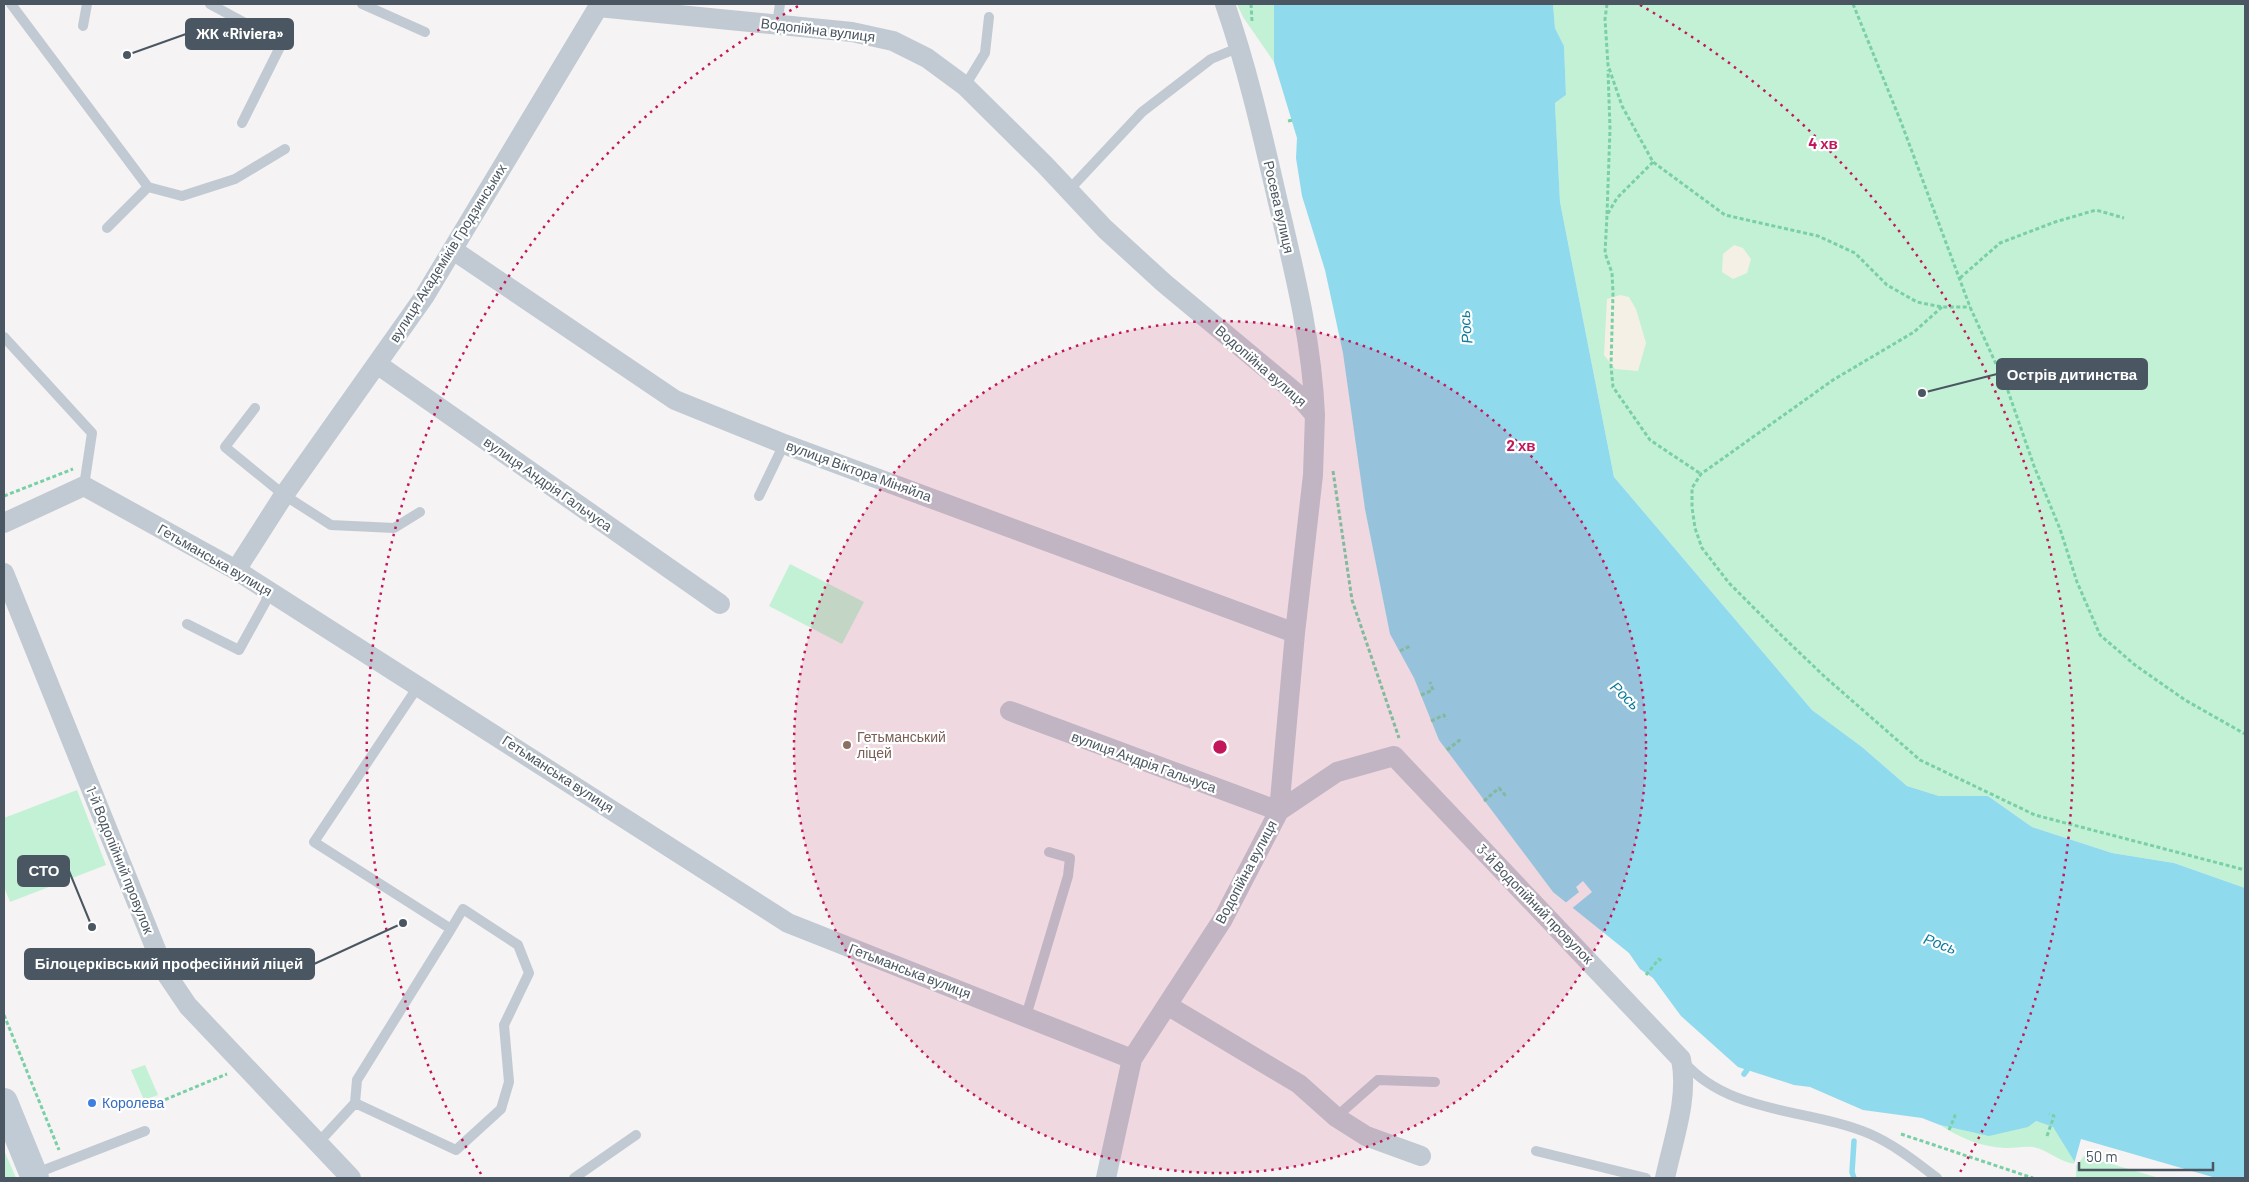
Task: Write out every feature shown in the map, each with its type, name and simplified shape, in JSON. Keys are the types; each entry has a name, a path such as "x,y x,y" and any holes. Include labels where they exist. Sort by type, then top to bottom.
{"main road":[{"path":"4,1102 34,1176"}],"street":[{"name":"Росева вулиця","path":"1225,4 1240,47 1300,298 1312,362 1315,414"},
{"name":"Водопійна вулиця","path":"599,6 852,32 893,41 927,58 965,86 1068,191 1164,283 1296,393 1315,414 1314,475 1295,632 1279,811 1223,919 1132,1059 1106,1178"},
{"name":"вулиця Академіків Гродзинських","path":"236,570 284,495 424,297 599,6"},
{"name":"вулиця Віктора Міняйла","path":"452,250 675,400 784,444 1295,632"},
{"name":"вулиця Андрія Гальчуса","path":"377,364 720,604"},
{"path":"4,523 84,486"},
{"name":"Гетьманська вулиця","path":"84,486 236,570 419,685 788,923 1132,1059"},
{"name":"1-й Водопійний провулок","path":"4,573 165,972 188,1006 319,1142 351,1178"},
{"name":"вулиця Андрія Гальчуса","path":"1010,711 1279,811"},
{"name":"3-й Водопійний провулок","path":"1279,811 1337,772 1394,756 1681,1060"},
{"path":"1167,1005 1299,1084 1336,1117 1366,1136 1421,1156"},
{"path":"1665,1178 1680,1110 1684,1074 1681,1060"}],"lane":[{"path":"11,4 148,186 182,196 235,179 285,149"},
{"path":"83,26 87,4"},
{"path":"210,4 282,44 242,123"},
{"path":"362,4 425,32"},
{"path":"777,24 780,4"},
{"path":"965,86 985,53 989,17"},
{"path":"1068,191 1142,112 1211,59 1240,47"},
{"path":"107,228 148,186"},
{"path":"4,337 92,433 84,486"},
{"path":"255,408 225,446 284,495 331,525 394,528 420,512"},
{"path":"759,496 784,444"},
{"path":"187,624 239,650 271,592"},
{"path":"419,685 314,842 451,929"},
{"path":"1026,1016 1068,876 1070,858 1050,852"},
{"path":"319,1142 355,1103 357,1080 463,909 518,945 529,973 504,1025 509,1082 501,1109 456,1150 355,1103"},
{"path":"1681,1060 1701,1080 1724,1093 1744,1101 1822,1119 1869,1134 1897,1147 1937,1178"},
{"path":"1336,1117 1378,1080 1435,1082"},
{"path":"34,1176 64,1162 145,1131"},
{"path":"574,1178 636,1135"},
{"path":"1536,1151 1646,1178"}],"path":[{"path":"1607,4 1605,19 1610,129 1605,253 1612,273 1611,366 1613,387 1650,440 1701,474"},
{"path":"1853,4 1970,307 2006,388 2034,466 2060,530 2077,582 2100,635 2135,665 2186,700 2245,734"},
{"path":"1608,65 1626,114 1653,162 1725,215 1818,236 1855,253 1887,285 1916,302 1942,307 1970,307"},
{"path":"1288,122 1294,120"},
{"path":"1606,215 1617,198 1653,162"},
{"path":"1960,278 2000,243 2055,222 2096,210 2124,218"},
{"path":"1942,307 1914,332 1833,380 1701,474 1692,488 1692,507 1694,528 1702,548 1729,583 1825,678 1920,760 2035,816 2245,870"},
{"path":"1332,467 1352,600 1402,745"},
{"path":"4,496 69,469"},
{"path":"1400,651 1410,646"},
{"path":"1421,695 1433,690 1430,682"},
{"path":"1431,721 1444,715 1446,720"},
{"path":"1446,750 1461,739"},
{"path":"1484,801 1499,788 1506,796"},
{"path":"1646,975 1659,959 1663,962"},
{"path":"4,1015 64,1162"},
{"path":"148,1107 246,1066"},
{"path":"1949,1130 1955,1116 1952,1114"},
{"path":"2047,1136 2054,1116 2049,1114"},
{"path":"1897,1133 2033,1178"}],"green space":[{"path":"1237,4 1274,4 1274,62 1243,17"},
{"path":"1553,4 2245,4 2245,888 2174,863 2112,853 2032,827 1988,796 1939,796 1907,786 1862,747 1812,710 1614,477 1560,202 1555,103 1566,95 1564,46 1555,28"},
{"path":"790,564 864,602 842,644 769,606"},
{"path":"77,790 106,865 10,902 4,887 4,818"},
{"path":"145,1065 158,1095 144,1100 131,1070"},
{"path":"2036,1121 2053,1127 2073,1157 2083,1153 2168,1178 2076,1178 2076,1164 2039,1149 2033,1147 2006,1148 1979,1144 1963,1138 1940,1125 1976,1133"},
{"path":"4,1150 16,1178 4,1178"}],"sand":[{"path":"1734,245 1743,248 1751,259 1747,273 1733,279 1722,272 1723,254"},
{"path":"1620,295 1629,297 1636,309 1646,343 1638,371 1615,369 1604,355 1607,299"}],"water":[{"name":"Рось","path":"1274,4 1553,4 1555,28 1564,46 1566,95 1555,103 1560,202 1614,477 1812,710 1862,747 1907,786 1939,796 1988,796 2032,827 2112,853 2174,863 2245,888 2245,1178 2168,1178 2084,1153 2076,1164 2053,1127 2036,1121 2028,1127 1989,1136 1940,1125 1922,1118 1863,1110 1810,1087 1794,1085 1738,1067 1681,1016 1653,978 1640,969 1629,953 1553,892 1439,740 1414,678 1390,634 1365,509 1343,353 1325,270 1302,196 1296,158 1297,138 1274,62"}],"pier":[{"path":"1583,881 1592,892 1570,910 1564,904 1579,892 1576,887"},
{"path":"2081,1139 2216,1178 2159,1178 2084,1156 2076,1166 2074,1164"}],"waterway":[{"path":"1744,1074 1747,1070"},
{"path":"1854,1141 1852,1172 1854,1178"}],"place":[{"name":"ЖК «Riviera»","path":"127,55"},
{"name":"Острів дитинства","path":"1922,393"},
{"name":"Гетьманський ліцей","path":"847,745"},
{"name":"Білоцерківський професійний ліцей","path":"403,923"},
{"name":"СТО","path":"92,927"},
{"name":"Королева","path":"92,1103"}]}
